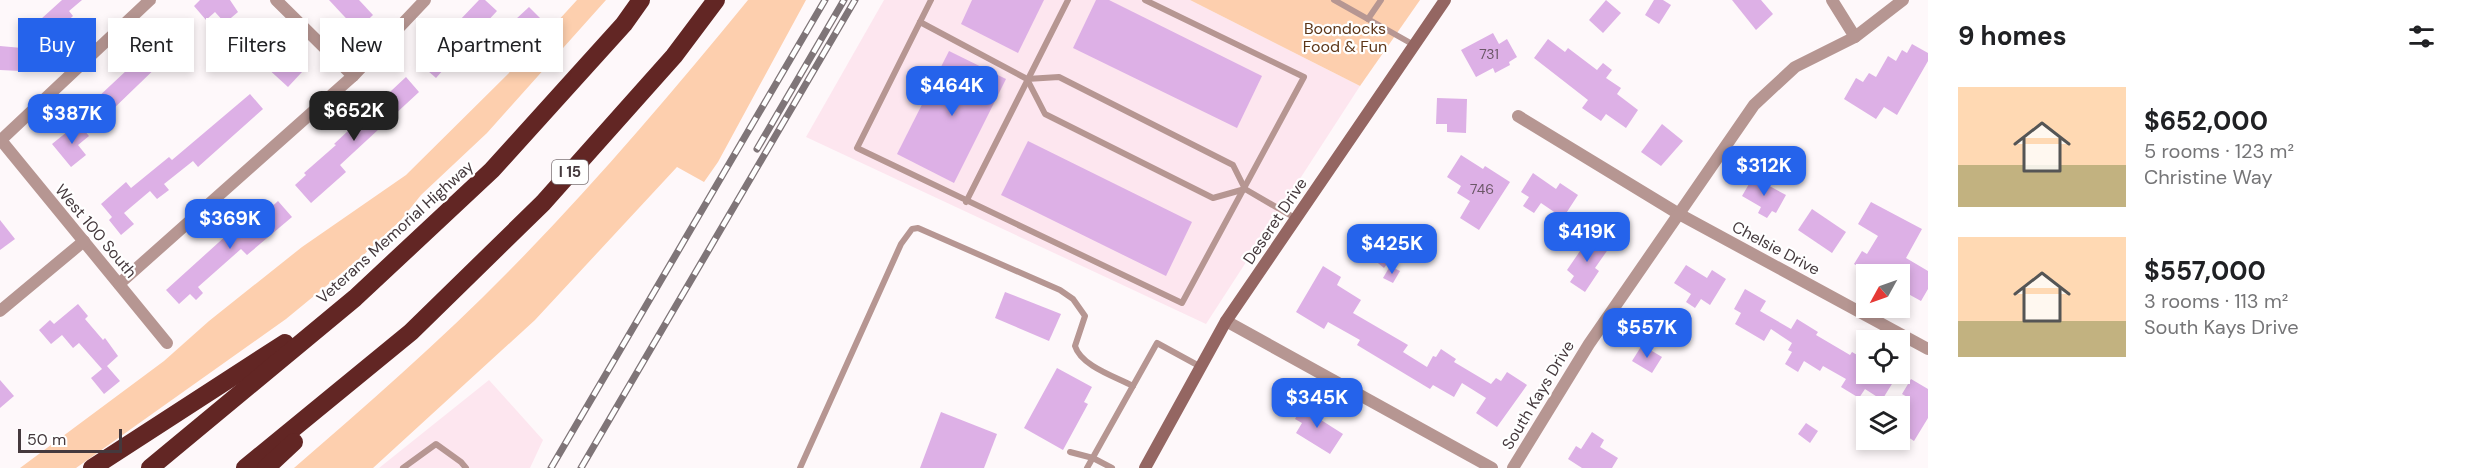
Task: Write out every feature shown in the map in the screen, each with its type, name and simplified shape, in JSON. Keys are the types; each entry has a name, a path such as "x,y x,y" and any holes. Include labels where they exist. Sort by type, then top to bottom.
{"highway":[{"name":"Veterans Memorial Highway","path":"150,468 355,298 492,170 624,24 642,0"},
{"name":"I 15","path":"244,468 411,332 543,202 674,56 716,0"},
{"path":"92,468 355,298"},
{"path":"266,468 411,332"}],"street":[{"path":"0,140 150,0"},
{"path":"276,0 353,76"},
{"path":"119,284 353,76 424,0"},
{"name":"Deseret Drive","path":"1145,468 1226,321 1445,0"},
{"path":"1832,0 1855,37"},
{"name":"South Kays Drive","path":"1513,468 1589,344 1754,105 1795,68 1855,37 1903,0"},
{"name":"Chelsie Drive","path":"1518,116 1678,214 1928,349"},
{"name":"West 100 South","path":"0,140 167,343"},
{"path":"0,311 84,242"},
{"path":"1226,321 1492,468"}],"lane":[{"path":"931,0 856,148 1182,303 1304,77 1145,0"},
{"path":"966,202 1068,0"},
{"path":"1334,0 1414,45"},
{"path":"1368,19 1382,0"},
{"path":"920,22 1027,79 1059,77 1213,154 1233,165 1245,189 1296,219"},
{"path":"1027,79 1045,114 1214,198 1245,189"},
{"path":"800,468 901,244 912,229 918,228 1066,294 1082,309 1085,316 1075,346 1076,350 1086,362 1133,386"},
{"path":"1087,468 1156,343 1201,367"},
{"path":"403,468 436,444 466,468"},
{"path":"1070,452 1093,458 1112,468"}],"shaded area":[{"path":"884,0 1190,0 1360,86 1206,324 806,137"},
{"path":"489,380 543,440 530,468 379,468"}],"green space":[{"path":"577,0 606,0 563,48 563,18 561,18"},
{"path":"748,0 806,0 718,162 704,182 677,167 535,320 373,468 294,468 430,348 540,239 631,139"},
{"name":"Boondocks Food & Fun","path":"1190,0 1420,0 1360,86"},
{"path":"510,72 542,72 487,133 421,195 401,220 359,259 286,319 76,468 20,468 164,361 209,321 302,247 406,175"}],"building":[{"path":"62,0 82,0 69,11 73,16 71,18 42,18"},
{"path":"200,0 230,0 238,12 231,18 220,18 215,12 206,20 194,6"},
{"path":"329,0 359,0 373,15 370,18 346,18"},
{"path":"479,0 485,0 497,11 490,18 462,18"},
{"path":"972,0 1044,0 1018,53 961,24"},
{"path":"1096,0 1109,0 1262,76 1237,128 1073,48"},
{"path":"1606,0 1621,13 1603,33 1589,20"},
{"path":"1654,0 1663,0 1671,5 1659,24 1645,15"},
{"path":"1732,0 1761,0 1773,14 1756,30"},
{"path":"529,7 540,18 517,18"},
{"path":"1493,33 1499,44 1507,39 1517,57 1509,62 1510,65 1495,73 1493,68 1476,77 1461,50"},
{"path":"1548,39 1565,52 1568,48 1597,70 1603,63 1612,70 1606,78 1621,88 1617,94 1638,110 1626,128 1606,114 1601,121 1582,108 1588,100 1534,58"},
{"path":"1912,44 1928,53 1928,61 1897,115 1884,107 1876,119 1844,99 1856,78 1863,82 1869,73 1876,77 1888,56 1896,61 1902,50 1907,53"},
{"path":"0,46 18,48 18,71 0,70"},
{"path":"949,51 1006,79 954,183 897,154"},
{"path":"125,72 151,72 109,113 96,99"},
{"path":"272,72 302,72 288,87"},
{"path":"429,72 441,72 436,78"},
{"path":"406,77 419,92 340,165 346,172 311,203 295,185 306,175 304,173"},
{"path":"250,94 263,109 198,167 193,161 164,184 169,190 157,199 150,191 124,213 134,224 121,235 109,220 112,217 101,204 126,182 131,188 169,157 172,160"},
{"path":"1437,98 1467,99 1466,133 1447,132 1447,124 1436,124"},
{"path":"78,123 89,136 78,145 86,155 71,167 52,144"},
{"path":"1662,124 1683,141 1661,166 1641,152"},
{"path":"1028,141 1192,222 1166,276 1001,195"},
{"path":"1461,155 1483,169 1485,166 1510,182 1479,230 1460,218 1470,201 1457,193 1461,186 1447,177"},
{"path":"1533,173 1556,189 1560,183 1578,195 1563,218 1541,203 1534,213 1523,206 1529,197 1521,192"},
{"path":"1753,177 1786,195 1776,213 1772,211 1767,218 1758,213 1761,207 1742,196"},
{"path":"278,201 292,217 247,255 241,249 198,287 203,293 196,300 190,294 179,304 166,290 239,224 241,226 262,208 266,212"},
{"path":"1871,202 1922,229 1906,258 1928,271 1928,289 1921,301 1910,295 1910,264 1854,264 1862,251 1867,254 1878,236 1858,224"},
{"path":"1812,209 1846,232 1832,253 1798,230"},
{"path":"0,220 15,239 0,250"},
{"path":"1591,235 1609,248 1595,268 1599,271 1585,292 1570,282 1574,276 1567,270"},
{"path":"1384,245 1395,253 1384,268 1373,259"},
{"path":"1686,265 1707,278 1712,270 1726,279 1710,305 1701,299 1695,308 1686,302 1691,294 1674,283"},
{"path":"1323,266 1341,277 1337,285 1361,300 1353,313 1408,345 1403,352 1427,367 1433,356 1436,357 1441,349 1456,359 1454,362 1491,384 1496,378 1501,381 1507,372 1527,385 1497,427 1476,413 1486,398 1462,383 1454,397 1433,385 1430,389 1357,345 1360,340 1328,322 1324,329 1296,312"},
{"path":"1390,266 1400,271 1393,283 1383,278"},
{"path":"1745,289 1766,301 1760,311 1791,329 1797,319 1818,332 1816,335 1850,355 1852,352 1856,354 1856,384 1892,384 1884,396 1876,396 1865,389 1860,396 1856,396 1841,387 1846,379 1823,366 1820,371 1804,361 1798,372 1785,364 1792,352 1788,350 1792,343 1771,329 1764,341 1735,324 1741,313 1734,309"},
{"path":"1005,292 1061,314 1049,341 995,318"},
{"path":"78,304 88,316 85,319 103,340 105,338 118,356 107,366 120,381 104,394 91,378 102,369 79,343 73,348 62,335 51,344 39,330 50,320 54,324"},
{"path":"1642,345 1662,357 1652,373 1632,361"},
{"path":"1057,368 1092,387 1084,402 1088,404 1063,450 1024,428"},
{"path":"1911,379 1928,389 1928,418 1914,441 1910,438 1910,396 1902,394"},
{"path":"0,380 14,396 0,408"},
{"path":"1304,403 1324,415 1321,420 1343,434 1330,454 1296,433 1302,423 1295,419"},
{"path":"941,412 997,434 984,468 920,468"},
{"path":"1806,423 1818,431 1810,443 1798,434"},
{"path":"1592,432 1604,440 1600,447 1618,458 1612,468 1582,468 1568,459 1576,446 1581,449"}],"railway":[{"path":"551,468 825,0"},
{"path":"757,149 844,0"},
{"path":"581,468 855,0"}]}
